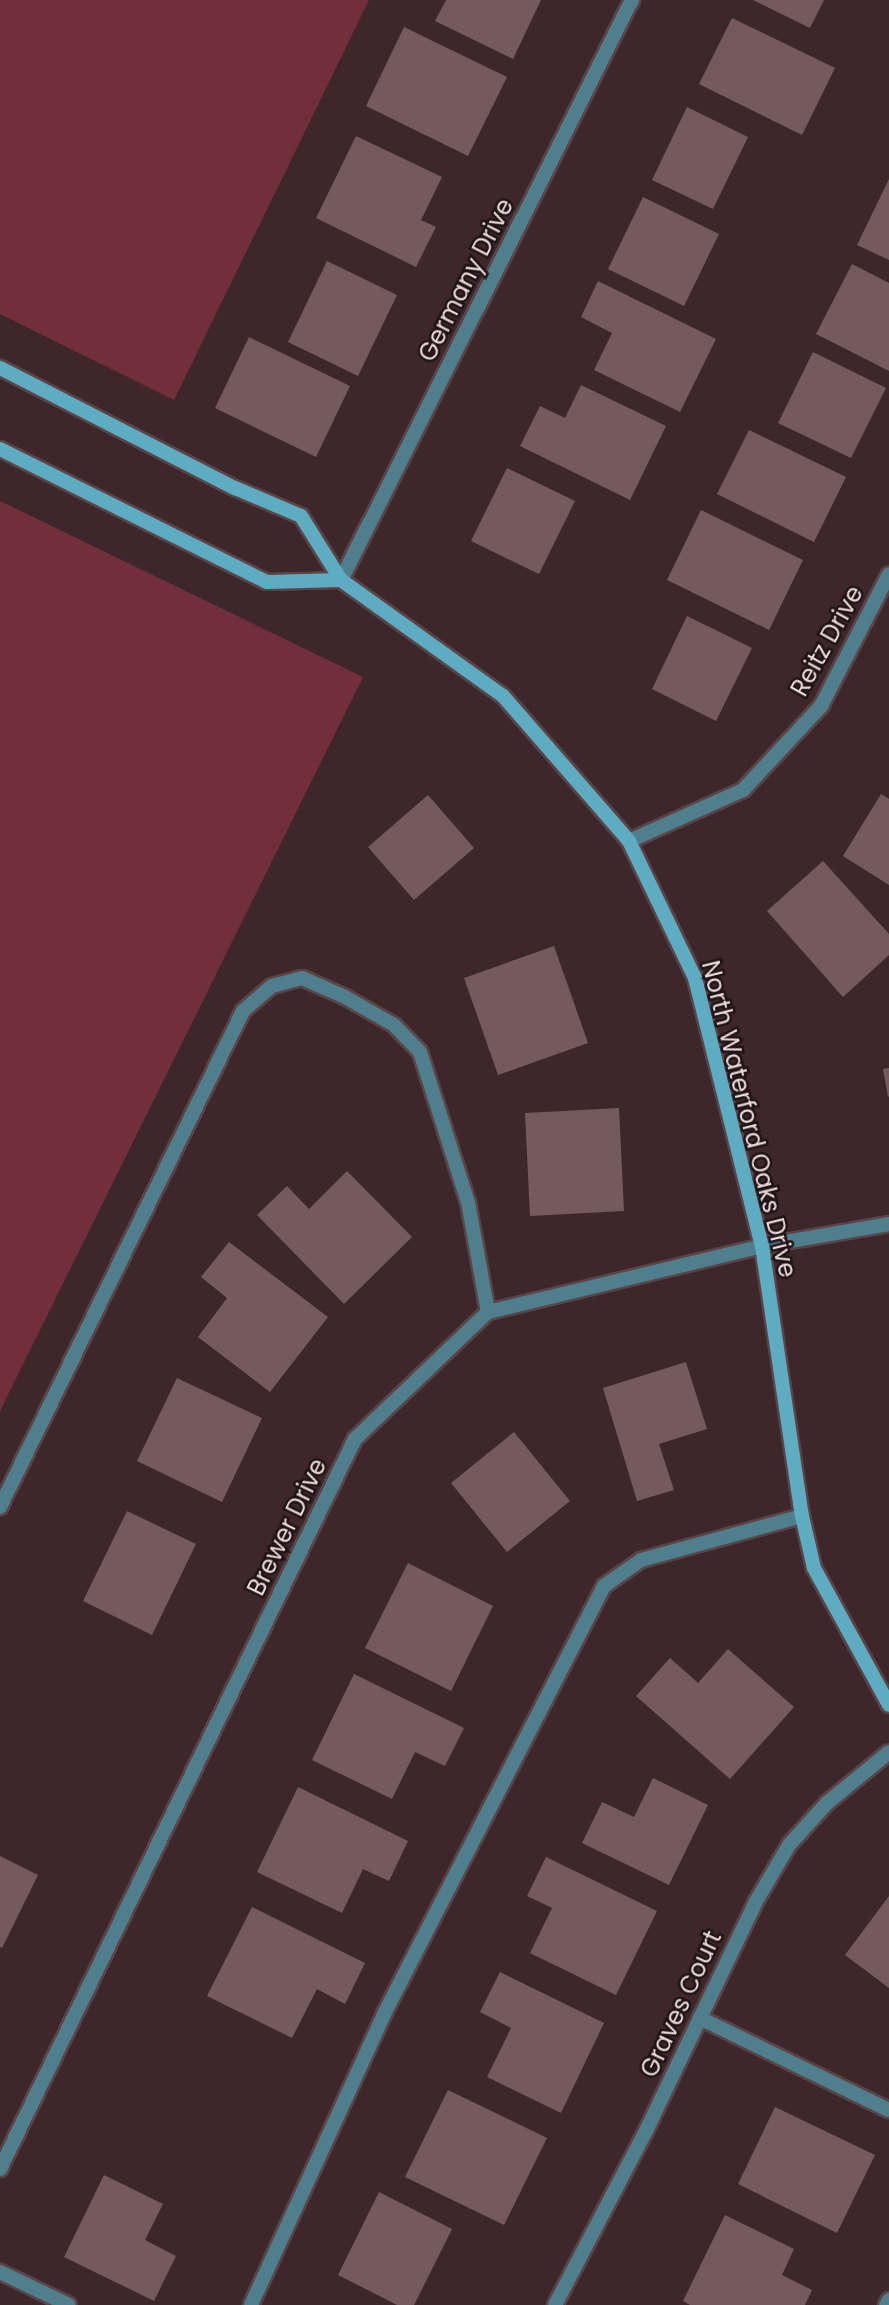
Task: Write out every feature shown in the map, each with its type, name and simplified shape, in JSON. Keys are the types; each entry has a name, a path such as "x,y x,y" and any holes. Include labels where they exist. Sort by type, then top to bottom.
{"street":[{"name":"Germany Drive","path":"341,580 632,0"},
{"name":"North Waterford Oaks Drive","path":"0,368 235,488 301,516 341,580 503,696 629,841 695,978 762,1246 802,1516 814,1568 889,1705"},
{"path":"0,449 267,582 341,580"},
{"name":"Reitz Drive","path":"629,841 743,790 821,706 889,574"},
{"path":"0,1507 243,1011 272,986 302,978 345,997 394,1025 420,1052 468,1202 488,1312 762,1246 889,1224"},
{"name":"Brewer Drive","path":"0,2169 355,1439 488,1312"},
{"path":"251,2305 384,2014 604,1586 641,1560 802,1516"},
{"name":"Graves Court","path":"555,2305 646,2131 755,1902 789,1845 827,1804 889,1752"},
{"path":"700,2018 889,2110"},
{"path":"0,2272 69,2305"},
{"path":"887,2305 889,2300"}],"shaded area":[{"path":"0,0 369,0 174,400 0,314"},
{"path":"0,501 363,677 0,1411"}],"building":[{"path":"446,0 541,0 513,59 435,21"},
{"path":"753,0 824,0 810,28"},
{"path":"732,18 835,68 802,135 699,84"},
{"path":"404,27 507,77 468,156 366,106"},
{"path":"687,107 748,137 713,209 652,180"},
{"path":"356,136 442,177 421,220 436,227 416,267 316,218"},
{"path":"889,179 889,260 857,245"},
{"path":"643,197 719,234 684,306 608,269"},
{"path":"327,261 397,295 358,376 288,342"},
{"path":"852,264 889,283 889,371 816,334"},
{"path":"598,281 716,339 680,412 594,370 612,333 581,317"},
{"path":"249,337 350,386 316,457 215,408"},
{"path":"813,352 886,388 851,458 778,423"},
{"path":"581,385 666,426 630,500 520,446 540,406 565,418"},
{"path":"749,430 846,477 814,542 717,494"},
{"path":"507,468 575,501 539,574 471,541"},
{"path":"701,510 803,560 769,630 667,580"},
{"path":"687,616 752,648 716,721 652,689"},
{"path":"881,794 889,799 889,885 843,856"},
{"path":"428,795 474,848 414,900 368,847"},
{"path":"823,861 889,934 889,955 843,997 767,911"},
{"path":"554,946 588,1043 498,1075 464,978"},
{"path":"889,1068 889,1096 888,1097 883,1069"},
{"path":"619,1108 624,1211 530,1216 525,1113"},
{"path":"347,1171 412,1237 344,1304 257,1215 287,1186 309,1209"},
{"path":"229,1242 328,1317 270,1392 198,1337 227,1298 201,1277"},
{"path":"686,1362 707,1429 659,1444 674,1490 637,1501 603,1388"},
{"path":"177,1378 262,1418 222,1502 137,1461"},
{"path":"514,1432 570,1501 507,1552 451,1483"},
{"path":"127,1511 196,1544 152,1635 83,1601"},
{"path":"408,1563 493,1606 451,1691 365,1648"},
{"path":"728,1649 794,1707 730,1779 636,1696 670,1658 698,1683"},
{"path":"354,1674 464,1728 445,1766 415,1752 392,1799 312,1760"},
{"path":"653,1778 708,1805 669,1885 582,1843 602,1802 634,1817"},
{"path":"298,1787 408,1841 389,1881 363,1869 342,1913 257,1872"},
{"path":"0,1856 38,1875 2,1948 0,1947"},
{"path":"546,1857 657,1911 616,1995 530,1953 552,1908 527,1896"},
{"path":"889,1896 889,1988 845,1955"},
{"path":"252,1907 365,1963 345,2004 317,1989 292,2038 207,1996"},
{"path":"500,1972 604,2023 561,2113 487,2077 511,2028 480,2012"},
{"path":"448,2090 547,2138 504,2225 405,2177"},
{"path":"775,2107 875,2155 837,2233 738,2184"},
{"path":"104,2175 163,2204 145,2240 176,2256 154,2301 64,2257"},
{"path":"379,2192 452,2229 414,2305 397,2305 338,2275"},
{"path":"725,2215 794,2249 782,2275 812,2290 805,2305 690,2305 683,2301"}]}
